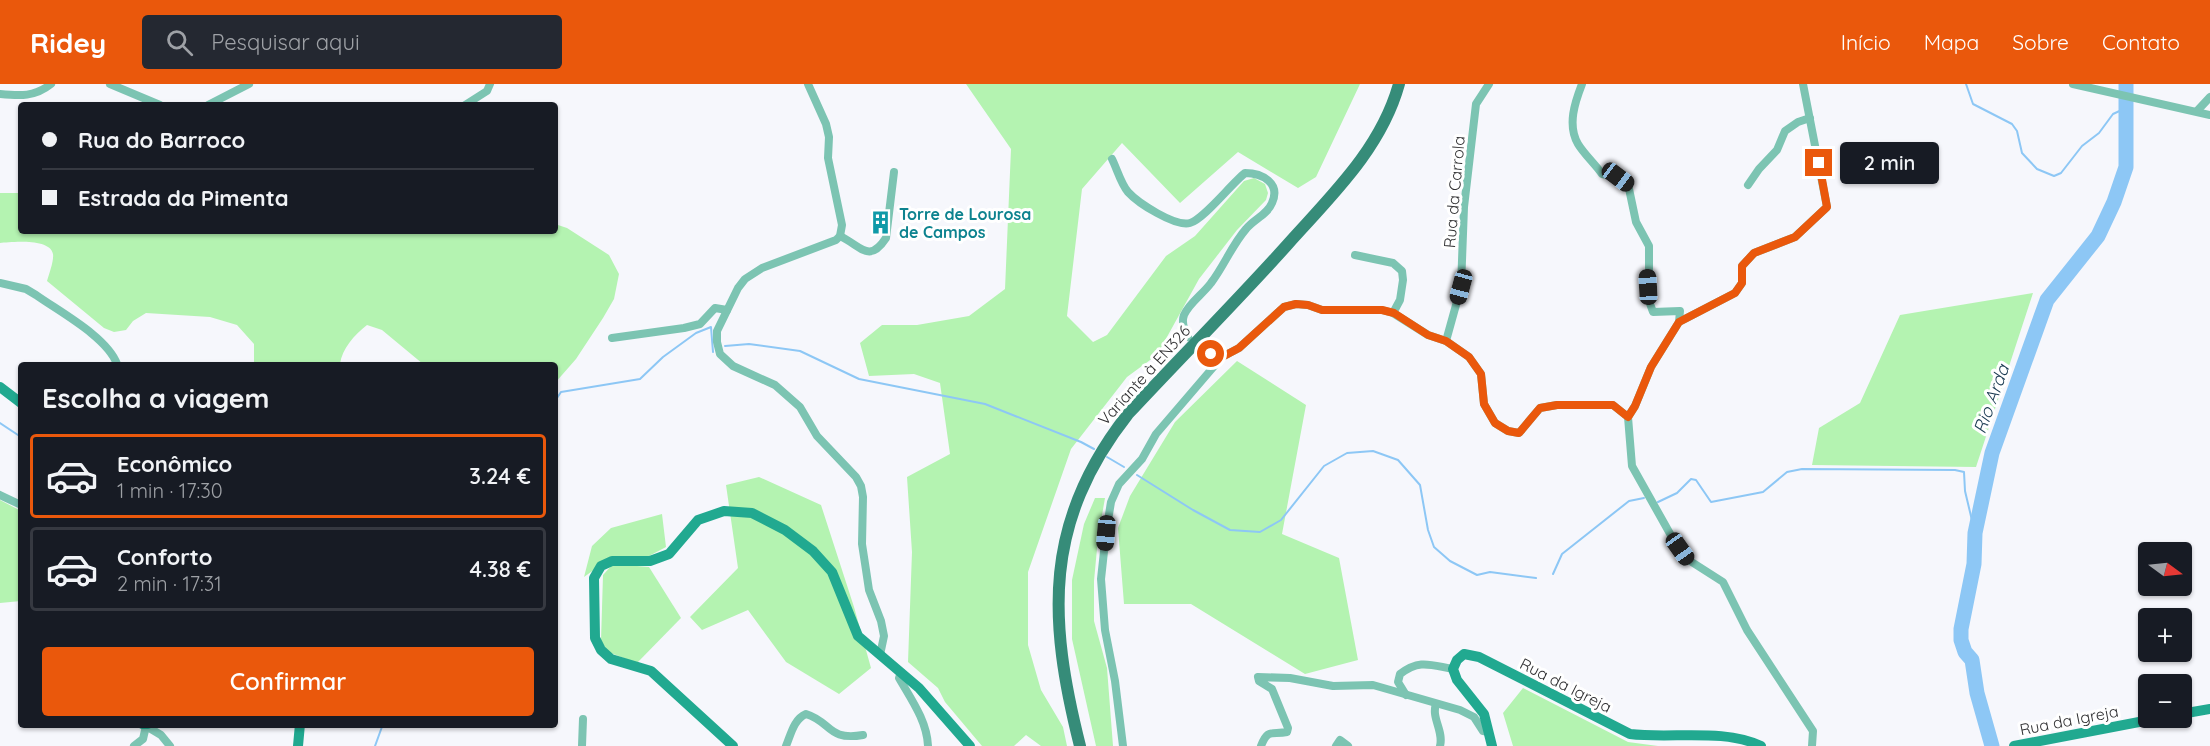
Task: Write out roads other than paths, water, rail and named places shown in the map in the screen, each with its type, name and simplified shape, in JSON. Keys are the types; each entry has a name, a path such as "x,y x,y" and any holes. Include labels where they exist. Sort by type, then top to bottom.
{"main road":[{"name":"Variante à EN326","path":"1080,743 1063,670 1058,630 1057,594 1063,546 1086,480 1113,433 1128,414 1344,182 1382,128 1399,84"}],"street":[{"path":"0,94 23,96 44,90 51,84"},
{"path":"110,84 153,102"},
{"path":"214,102 249,84"},
{"path":"470,102 487,91 490,84"},
{"path":"808,84 826,124 829,137 828,158 842,225 840,236 836,240 762,268 745,279 738,288 717,332 720,354 733,366 775,385 800,407 817,436 856,477 861,486 863,497 862,544 868,580 884,636 880,655"},
{"name":"Rua da Carrola","path":"1446,341 1461,287 1464,207 1476,104 1489,84"},
{"path":"1582,84 1574,104 1573,128 1578,143 1602,174 1618,177 1628,184 1636,222 1649,246 1649,301 1653,312 1680,311 1679,322 1651,367 1628,417 1632,466 1673,539 1688,559 1723,582 1747,630 1813,731 1812,746"},
{"path":"1679,322 1735,293 1742,283 1742,266 1754,253 1795,237 1827,207 1803,84"},
{"path":"2073,84 2210,115"},
{"path":"2198,111 2210,97"},
{"path":"1748,185 1777,150 1785,131 1798,122 1810,118"},
{"path":"1112,159 1127,191 1159,213 1179,223 1190,223 1200,216 1245,173 1264,176 1272,184 1275,195 1272,205 1242,233 1210,284 1182,318 1183,328 1188,337"},
{"path":"840,236 869,252 875,251 882,244 886,238 894,172"},
{"path":"1355,255 1393,263 1402,272 1400,300 1394,313"},
{"path":"0,283 26,289 54,308 97,339 114,356 116,362"},
{"path":"1123,746 1115,681 1105,630 1101,579 1111,502 1119,484 1142,459 1156,434 1222,357 1239,348 1284,307 1296,304 1322,310 1382,310 1394,313 1428,335 1446,341 1469,357 1481,374 1484,404 1495,423 1508,431 1519,433 1540,408 1557,405 1613,405 1628,417"},
{"path":"612,338 684,328 700,324 715,308 727,310"},
{"path":"1202,349 1222,357"},
{"path":"0,387 18,401"},
{"path":"0,495 18,504"},
{"path":"733,746 651,671 611,659 595,638 594,578 601,566 612,561 650,561 669,554 698,520 724,511 752,513 785,530 813,551 832,572 858,636 919,688 970,746"},
{"name":"Rua da Igreja","path":"1453,669 1456,660 1464,654 1479,657 1630,734 1651,737 1698,735 1752,741 1761,746"},
{"path":"1406,695 1398,682 1400,674 1411,666 1418,663 1453,669 1457,680 1484,714 1492,746"},
{"path":"901,672 899,678 919,713 927,733 928,746"},
{"path":"1261,746 1265,736 1271,733 1287,732 1288,728 1272,689 1259,681 1258,677 1290,678 1333,686 1373,685 1460,710 1474,717 1483,731 1489,732"},
{"path":"1436,704 1433,711 1442,738 1440,746"},
{"path":"2192,712 2210,709"},
{"path":"786,746 793,727 800,717 806,714 814,716 838,734 848,738 863,735"},
{"path":"582,719 582,746"},
{"name":"Rua da Igreja","path":"2014,746 2138,722"},
{"path":"134,746 143,739 145,728"},
{"path":"150,728 161,735 170,746"},
{"path":"298,746 300,728"},
{"path":"1336,746 1340,740 1348,746"}],"waterway":[{"path":"1966,84 1973,104 2012,124 2017,131 2022,153 2037,169 2054,176 2061,173 2082,146 2099,133 2113,114 2126,108"},
{"name":"Rio Arda","path":"1992,746 1977,693 1972,660 1965,652 1961,640 1961,629 1974,564 1975,533 1992,453 2047,300 2098,236 2114,202 2126,167 2126,84"},
{"path":"558,396 561,392 640,379 663,357 696,333 711,327 713,352"},
{"path":"725,346 749,344 800,351 859,379 985,404 1094,449"},
{"path":"0,423 18,435"},
{"path":"1137,475 1230,530 1260,532 1281,520 1324,466 1347,453 1373,451 1398,460 1420,485 1428,530 1434,547 1450,561 1477,575 1490,572 1536,578"},
{"path":"1107,457 1124,467"},
{"path":"1658,502 1677,493 1691,479 1696,480 1711,502 1763,492 1787,472 1802,469 1955,470 1964,472 1965,491 1975,533"},
{"path":"1553,574 1562,554 1629,501 1644,498"},
{"path":"375,746 382,728"}],"place":[{"name":"Torre de Lourosa de Campos","path":"881,223"}]}
